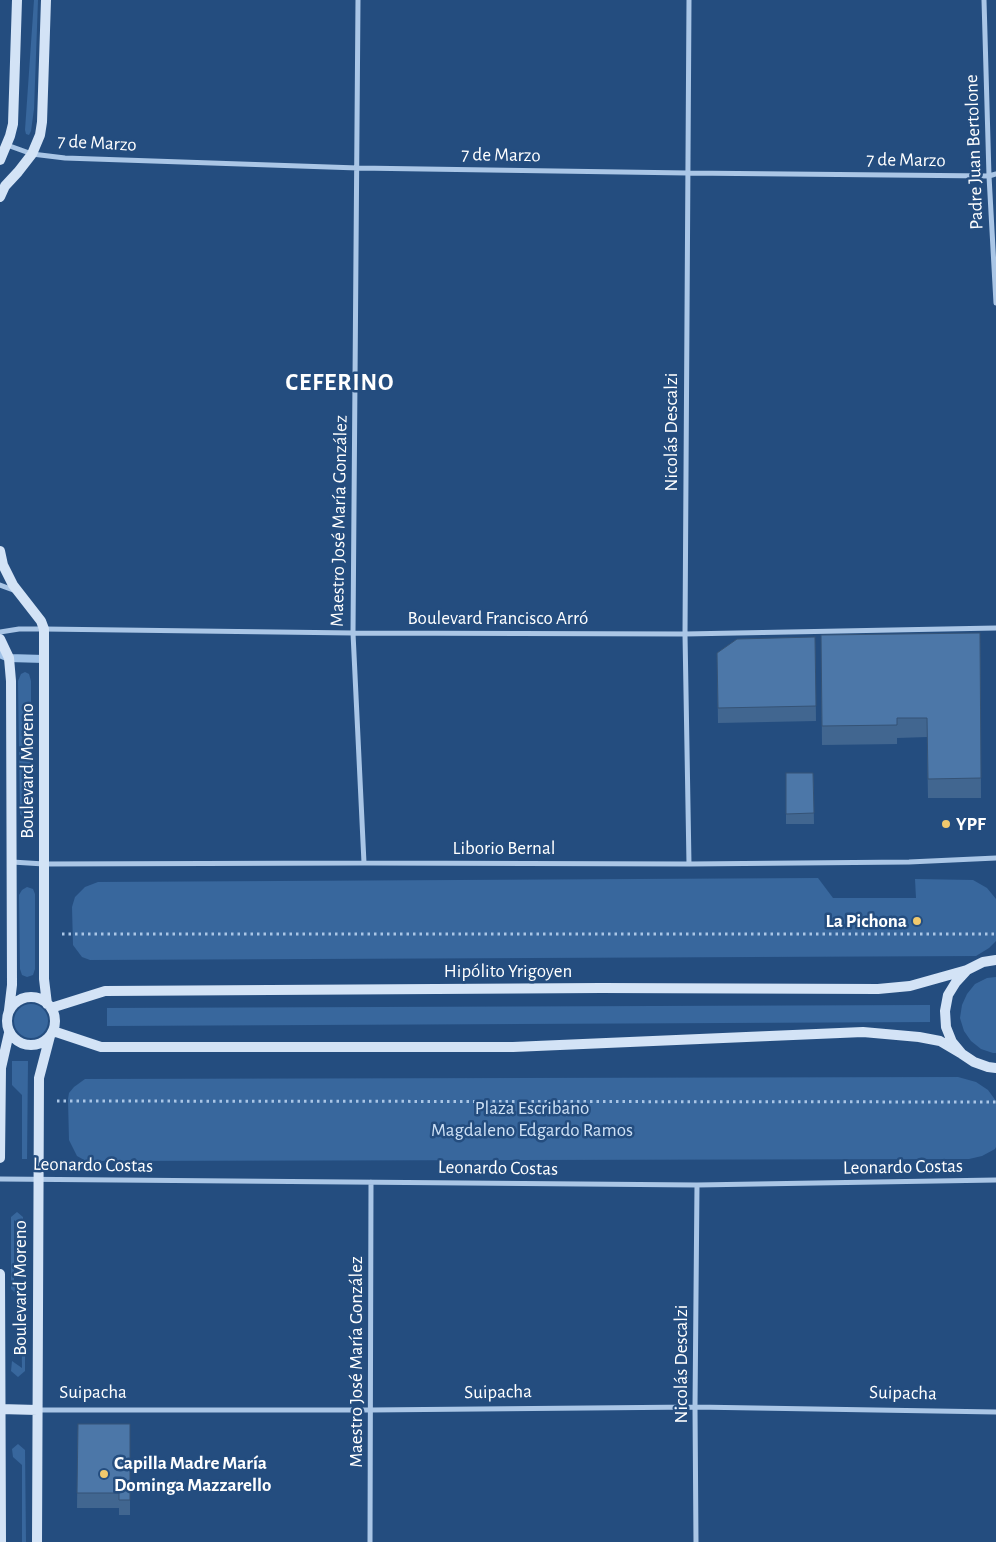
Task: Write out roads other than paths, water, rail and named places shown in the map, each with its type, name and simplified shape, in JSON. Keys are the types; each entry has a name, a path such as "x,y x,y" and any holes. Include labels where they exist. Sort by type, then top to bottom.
{"main road":[{"path":"0,160 13,124 17,0"},
{"path":"0,197 5,186 32,154 40,135 46,0"},
{"path":"0,551 3,565 13,585 41,621 44,629"},
{"name":"Boulevard Moreno","path":"44,629 44,979 49,1006"},
{"name":"Boulevard Moreno","path":"0,639 9,658 11,681 12,985 10,1010"},
{"name":"Hipólito Yrigoyen","path":"49,1006 105,991 601,988 878,989 910,986 967,970 983,962 996,960"},
{"path":"962,1054 952,1042 946,1027 945,1011 948,995 967,970"},
{"path":"0,1158 1,1068 7,1017 14,1004 28,997 43,1000 49,1006 55,1020 52,1033 44,1042 36,1045 20,1043 14,1039 6,1028"},
{"path":"52,1033 101,1047 513,1047 863,1032 940,1041 974,1062 996,1068"},
{"name":"Boulevard Moreno","path":"38,1542 38,1101 39,1078 52,1033"},
{"name":"Boulevard Moreno","path":"0,1274 1,1542"},
{"name":"Suipacha","path":"0,1409 37,1410"}],"street":[{"name":"Maestro José María González","path":"358,0 353,633 364,863"},
{"name":"Nicolás Descalzi","path":"689,0 686,634 689,864"},
{"name":"Padre Juan Bertolone","path":"984,0 989,176 996,303"},
{"name":"7 de Marzo","path":"7,145 32,154 65,158 358,168 989,176 996,174"},
{"path":"0,585 18,592"},
{"name":"Boulevard Francisco Arró","path":"0,632 19,629 44,629 353,633 686,634 996,628"},
{"name":"Liborio Bernal","path":"12,862 44,864 689,864 909,862 996,858"},
{"name":"Leonardo Costas","path":"0,1179 697,1185 996,1180"},
{"name":"Maestro José María González","path":"370,1542 372,1410 371,1182"},
{"name":"Nicolás Descalzi","path":"696,1542 697,1185"},
{"name":"Suipacha","path":"37,1410 372,1410 695,1407 996,1412"}],"waterway":[{"path":"0,654 9,658 44,659"}],"place":[{"name":"YPF","path":"946,824"},
{"name":"La Pichona","path":"917,921"},
{"name":"Capilla Madre María Dominga Mazzarello","path":"104,1474"}],"district":[{"name":"CEFERINO","path":"340,383"}],"park label":[{"name":"Plaza Escribano Magdaleno Edgardo Ramos","path":"532,1119"}]}
